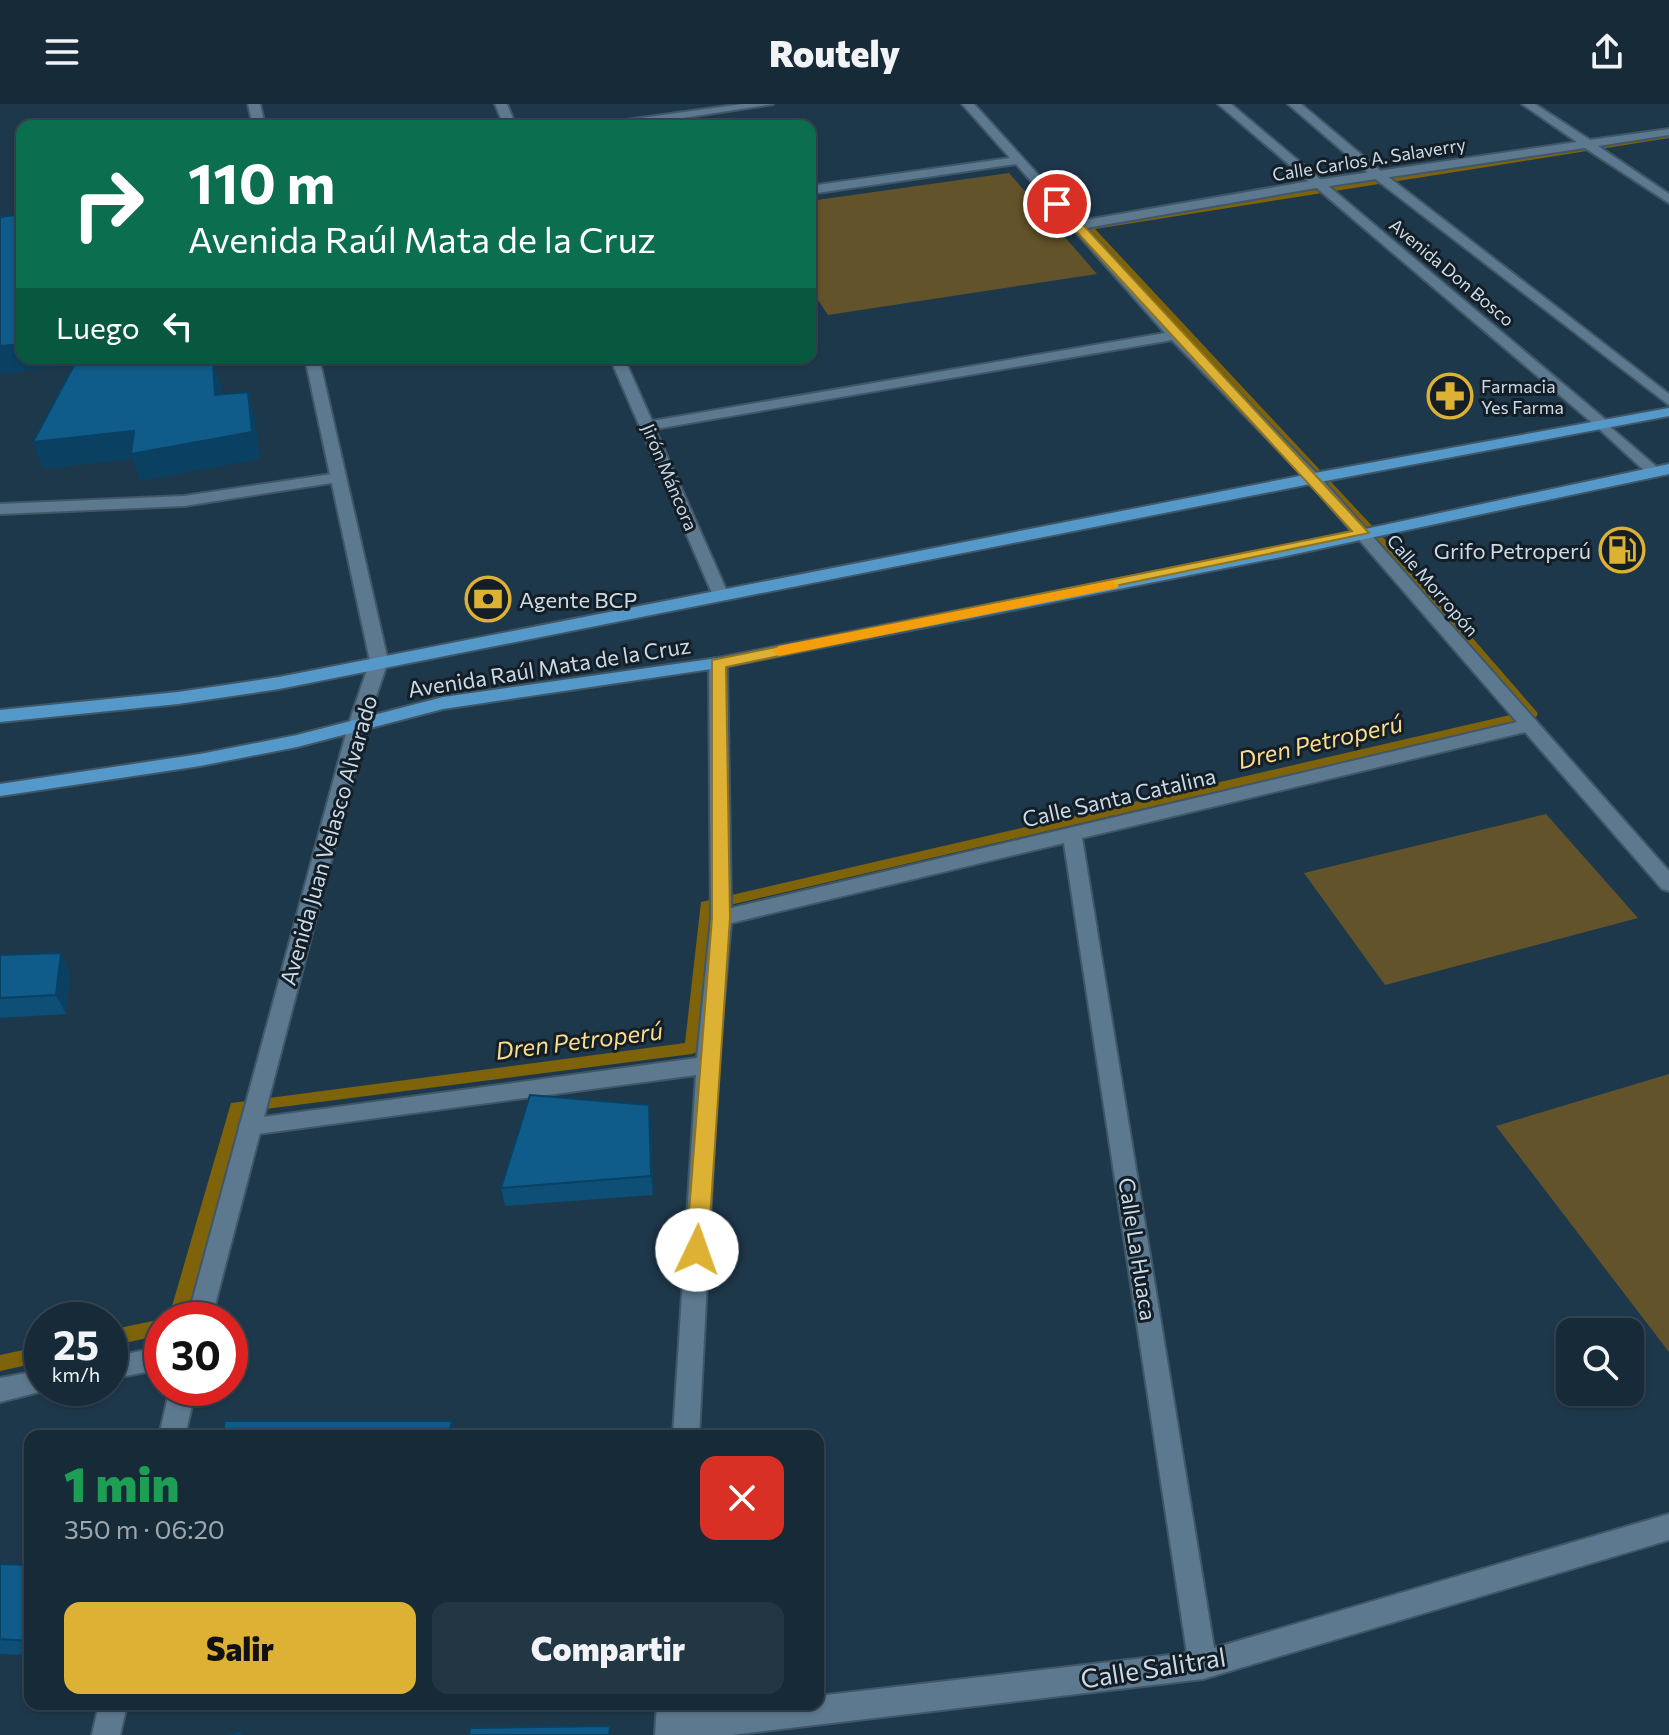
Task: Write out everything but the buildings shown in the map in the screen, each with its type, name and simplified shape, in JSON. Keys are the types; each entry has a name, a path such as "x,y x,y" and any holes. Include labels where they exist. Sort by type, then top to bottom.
{"main road":[{"name":"Avenida Raúl Mata de la Cruz","path":"0,716 178,698 279,683 379,661 1669,412"},
{"name":"Avenida Raúl Mata de la Cruz","path":"0,790 200,760 297,741 443,703 718,663 1661,471"}],"street":[{"path":"649,120 767,104"},
{"name":"Calle Morropón","path":"968,104 1175,335 1314,479 1669,884"},
{"name":"Avenida Don Bosco","path":"1224,104 1661,471"},
{"name":"Avenida Don Bosco","path":"1294,104 1378,175 1669,401"},
{"path":"1528,104 1669,199"},
{"name":"Calle Carlos A. Salaverry","path":"1075,226 1316,184 1669,132"},
{"path":"816,189 1020,160"},
{"path":"649,426 1175,335"},
{"path":"313,364 379,661"},
{"name":"Jirón Máncora","path":"620,364 721,596"},
{"path":"0,509 184,501 339,478"},
{"name":"Avenida Juan Velasco Alvarado","path":"204,1302 358,723 379,661"},
{"path":"686,1430 707,1065 721,918 718,663"},
{"name":"Calle Santa Catalina","path":"721,918 1528,725"},
{"name":"Calle La Huaca","path":"1072,833 1203,1665"},
{"path":"250,1126 707,1065"},
{"path":"0,1390 24,1385"},
{"path":"173,1430 179,1406"},
{"name":"Calle Salitral","path":"824,1706 1203,1665 1669,1527"},
{"path":"106,1735 112,1710"},
{"name":"Calle Salitral","path":"670,1722 782,1710"}],"shaded area":[{"path":"1009,173 1097,274 828,315 816,297 816,200"},
{"path":"1546,814 1638,918 1385,985 1304,873"},
{"path":"1669,1074 1669,1352 1644,1318 1496,1126"}],"waterway":[{"name":"Dren Petroperú","path":"182,1302 236,1107 692,1048 706,906 1532,714 1413,576 1089,227 1669,136"},
{"name":"Dren Petroperú","path":"128,1334 144,1331"},
{"name":"Dren Petroperú","path":"0,1363 24,1358"}],"slow traffic":[{"path":"779,651 1112,585"}],"place":[{"name":"Farmacia Yes Farma","path":"1450,396"},
{"name":"Grifo Petroperú","path":"1622,550"},
{"name":"Agente BCP","path":"488,599"}],"route":[{"path":"697,1250 707,1065 721,918 718,663 1281,552 1362,533 1175,335 1057,204"}]}
